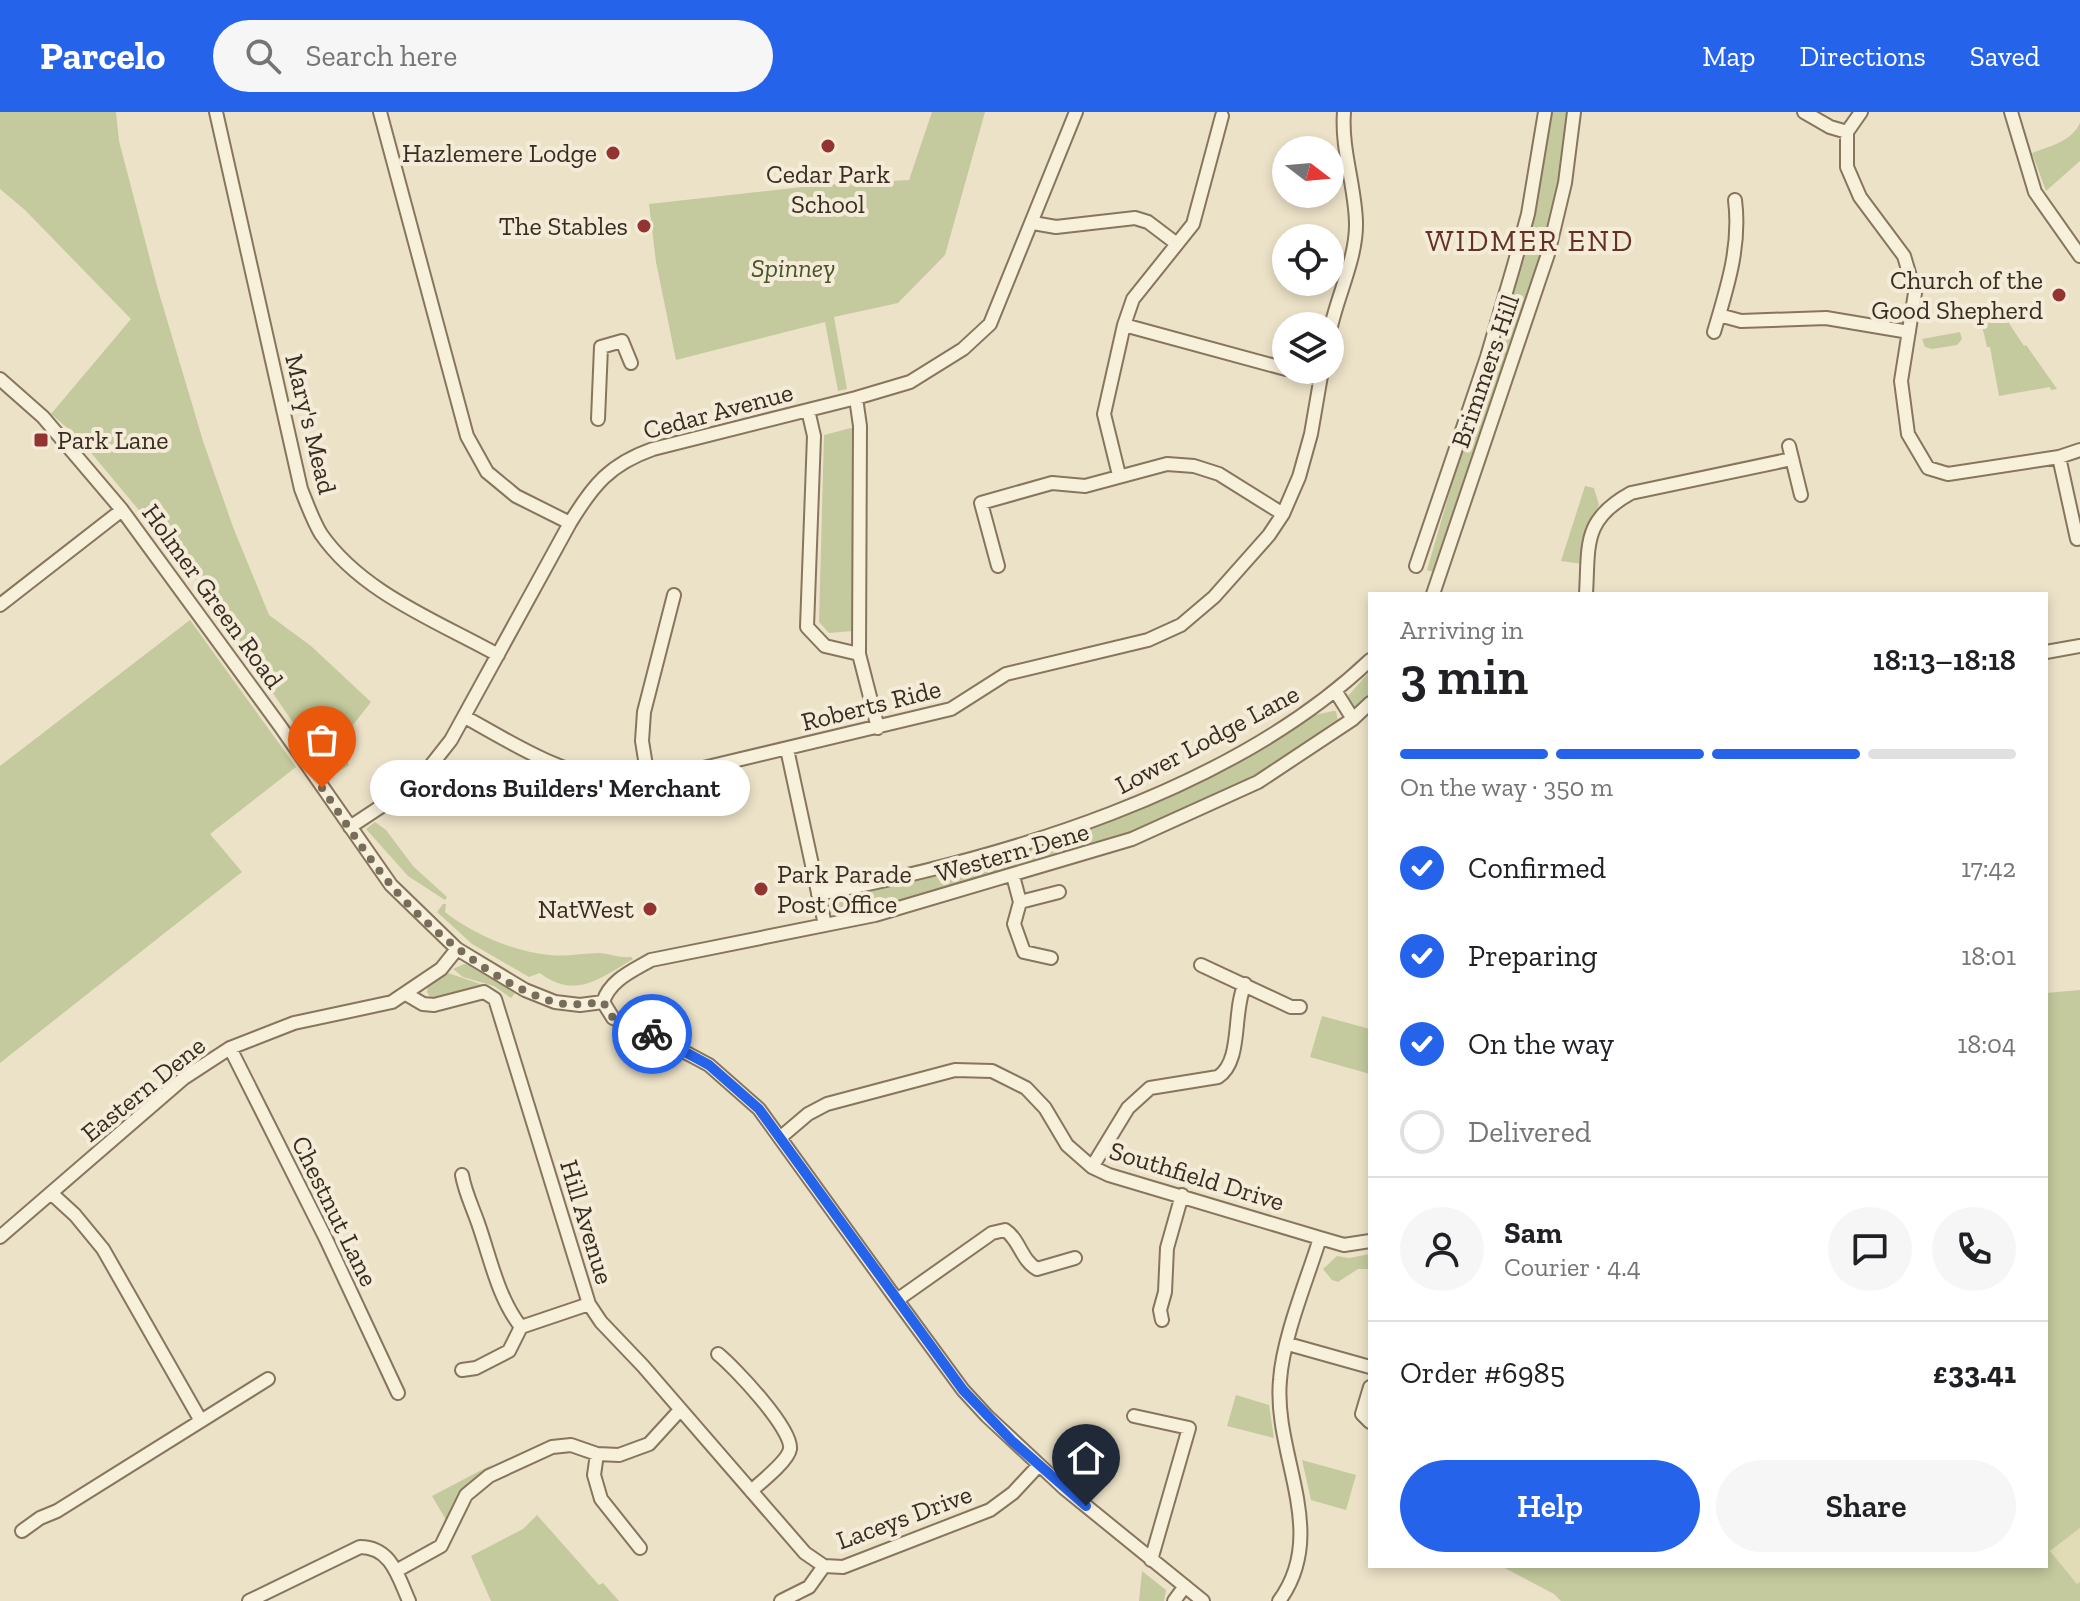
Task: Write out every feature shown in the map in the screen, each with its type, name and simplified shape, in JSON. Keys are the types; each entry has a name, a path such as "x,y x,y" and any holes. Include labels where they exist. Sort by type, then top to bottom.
{"street":[{"name":"Mary's Mead","path":"216,112 301,489 321,533 353,570 378,589 498,655"},
{"path":"380,112 467,436 487,472 516,496 570,523"},
{"name":"Cedar Avenue","path":"350,827 418,782 451,740 570,523 590,490 613,468 633,456 910,382 963,349 990,324 1076,112"},
{"path":"1335,312 1356,223 1342,129 1344,112"},
{"path":"1416,566 1487,357 1514,265 1528,214 1545,112"},
{"name":"Brimmers Hill","path":"1434,592 1548,254 1565,183 1574,112"},
{"path":"1804,112 1830,127 1847,132"},
{"path":"1861,112 1847,132 1847,167 1856,187 1904,256 1915,293 1901,381 1908,434 1928,468 1948,474 2059,457 2080,450"},
{"path":"2011,112 2035,192 2080,256"},
{"path":"1119,475 1104,414 1124,325 1133,299 1193,224 1222,116"},
{"path":"1714,332 1735,251 1735,200"},
{"path":"1033,223 1056,227 1135,218 1148,222 1177,244"},
{"path":"1719,315 1741,321 1826,318 1909,332"},
{"path":"1124,325 1272,365"},
{"path":"598,419 601,347 622,341 631,363"},
{"name":"Holmer Green Road","path":"0,379 43,417 122,510 280,726 391,885 457,949 525,990 555,1002 580,1005 603,1002"},
{"name":"Roberts Ride","path":"465,717 569,770 614,780 670,776 951,709 1006,674 1148,640 1181,625 1214,597 1269,535 1283,514 1303,463 1319,384"},
{"path":"856,398 860,426 859,654 878,728"},
{"path":"808,410 814,436 807,627 825,646 859,654"},
{"path":"1586,592 1590,534 1601,513 1631,493 1790,452 1801,495"},
{"path":"2059,457 2077,539"},
{"path":"998,566 980,499 1052,483 1085,486 1167,464 1194,466 1219,474 1283,514"},
{"path":"0,605 122,510"},
{"path":"648,778 642,741 644,712 674,595"},
{"path":"2048,652 2080,646"},
{"name":"Lower Lodge Lane","path":"818,894 896,879 1126,809 1181,784 1273,734 1336,692 1368,662"},
{"name":"Lower Lodge Lane","path":"1336,692 1353,719"},
{"name":"Western Dene","path":"603,1002 612,987 625,975 651,960 875,915 1132,839 1258,782 1353,719 1368,705"},
{"path":"787,749 825,925"},
{"path":"1013,876 1020,902 1014,924 1024,952 1051,958"},
{"path":"1020,902 1059,892"},
{"name":"Eastern Dene","path":"0,1237 184,1078 230,1048 294,1023 376,1006 406,994 441,969 457,949"},
{"path":"1201,965 1291,1007 1300,1007"},
{"path":"1092,1167 1128,1108 1150,1088 1218,1077 1225,1073 1233,1056 1238,998 1245,984"},
{"name":"Hill Avenue","path":"406,994 423,1004 434,1005 484,992 495,999 589,1304 601,1322 805,1553 824,1566"},
{"path":"603,1002 613,1018 709,1065 759,1109 963,1390 1039,1465 1203,1601"},
{"name":"Chestnut Lane","path":"230,1048 326,1239 398,1393"},
{"name":"Southfield Drive","path":"781,1137 808,1114 827,1104 955,1070 992,1071 1026,1088 1045,1108 1067,1145 1092,1167 1109,1175 1344,1245 1368,1241"},
{"path":"462,1175 466,1195 509,1313 521,1327"},
{"path":"51,1193 75,1215 103,1249 201,1421"},
{"path":"1162,1320 1160,1310 1165,1292 1167,1248 1182,1195"},
{"path":"897,1300 992,1233 1005,1230 1014,1236 1030,1265 1037,1269 1075,1258"},
{"path":"1279,1601 1293,1578 1302,1527 1278,1408 1280,1376 1320,1238"},
{"path":"462,1370 476,1368 509,1351 521,1327 589,1304"},
{"path":"1288,1344 1368,1366"},
{"path":"718,1354 734,1367 786,1434 790,1448 786,1458 751,1491"},
{"path":"22,1531 268,1379"},
{"path":"1368,1394 1362,1414 1368,1420"},
{"path":"396,1571 441,1546 466,1495 489,1476 552,1447 571,1445 597,1454 619,1455 649,1444 680,1410"},
{"path":"1134,1416 1189,1428 1151,1560"},
{"path":"597,1454 594,1475 601,1499 640,1548"},
{"name":"Laceys Drive","path":"781,1601 809,1587 824,1566 843,1567 990,1510 1013,1493 1039,1465"},
{"path":"249,1601 360,1547 372,1547 384,1552 409,1601"},
{"path":"1174,1601 1185,1586"}],"shaded area":[{"path":"2080,1528 2080,1582 2077,1584 2050,1551"}],"green space":[{"path":"0,112 116,112 119,141 157,286 203,441 233,527 269,615 311,646 371,702 338,744 349,765 330,777 192,574 78,437 51,414 131,319 25,210 0,189"},
{"name":"Spinney","path":"932,112 985,112 945,255 898,303 834,317 847,389 838,391 825,322 676,360 656,262 649,204 821,185 909,180"},
{"path":"1552,112 1570,112 1554,219 1481,442 1433,572 1427,570 1530,235"},
{"path":"2080,123 2080,161 2046,191 2032,153 2066,139"},
{"path":"1999,308 2057,389 2051,390 2050,387 1999,396 1990,347 1987,347 1982,326 1978,326 1987,313"},
{"path":"1960,332 1962,339 1957,345 1932,349 1925,347 1922,339"},
{"path":"855,427 853,631 829,633 819,622 824,435"},
{"path":"1585,486 1594,488 1599,505 1590,522 1582,564 1561,561"},
{"path":"190,620 296,767 210,834 242,872 0,1063 0,766"},
{"path":"1368,673 1368,699 1364,704 1353,706 1348,696"},
{"path":"1336,711 1338,722 1291,754 1231,788 1137,832 921,895 848,914 830,913 831,901 835,896 878,888 976,861 1138,810 1244,758 1315,715"},
{"path":"375,822 386,830 413,866 447,897 445,900 408,876 366,829"},
{"path":"446,904 445,912 468,928 522,950 556,955 600,953 633,959 588,983 565,985 540,973 529,977 472,944 437,912"},
{"path":"464,964 472,965 515,993 511,998 494,986 463,977 453,969"},
{"path":"448,973 489,987 431,998 428,987"},
{"path":"2080,990 2080,1528 2050,1551 2077,1584 2080,1582 2080,1601 1561,1601 1554,1594 1505,1568 2048,1568 2048,993"},
{"path":"1322,1016 1368,1028 1368,1073 1310,1057"},
{"path":"1368,1254 1368,1269 1358,1269 1338,1282 1332,1280 1323,1269 1337,1256 1349,1258"},
{"path":"1236,1395 1269,1405 1274,1438 1227,1426"},
{"path":"1302,1460 1356,1475 1346,1510 1311,1500"},
{"path":"493,1464 468,1483 446,1520 432,1496"},
{"path":"537,1515 599,1585 603,1583 619,1601 491,1601 471,1556 523,1529"},
{"path":"1142,1571 1166,1590 1164,1601 1139,1601"}],"way so far":[{"path":"322,788 391,885 457,949 525,990 555,1002 580,1005 603,1002 613,1018 652,1034"}],"place":[{"name":"Cedar Park School","path":"828,146"},
{"name":"Hazlemere Lodge","path":"613,153"},
{"name":"The Stables","path":"644,226"},
{"name":"Church of the Good Shepherd","path":"2059,295"},
{"name":"Park Lane","path":"41,440"},
{"name":"Gordons Builders' Merchant","path":"322,788"},
{"name":"Park Parade Post Office","path":"761,889"},
{"name":"NatWest","path":"650,909"}],"district":[{"name":"WIDMER END","path":"1530,241"}],"route":[{"path":"652,1034 709,1065 759,1109 963,1390 1012,1441 1086,1506"}]}
